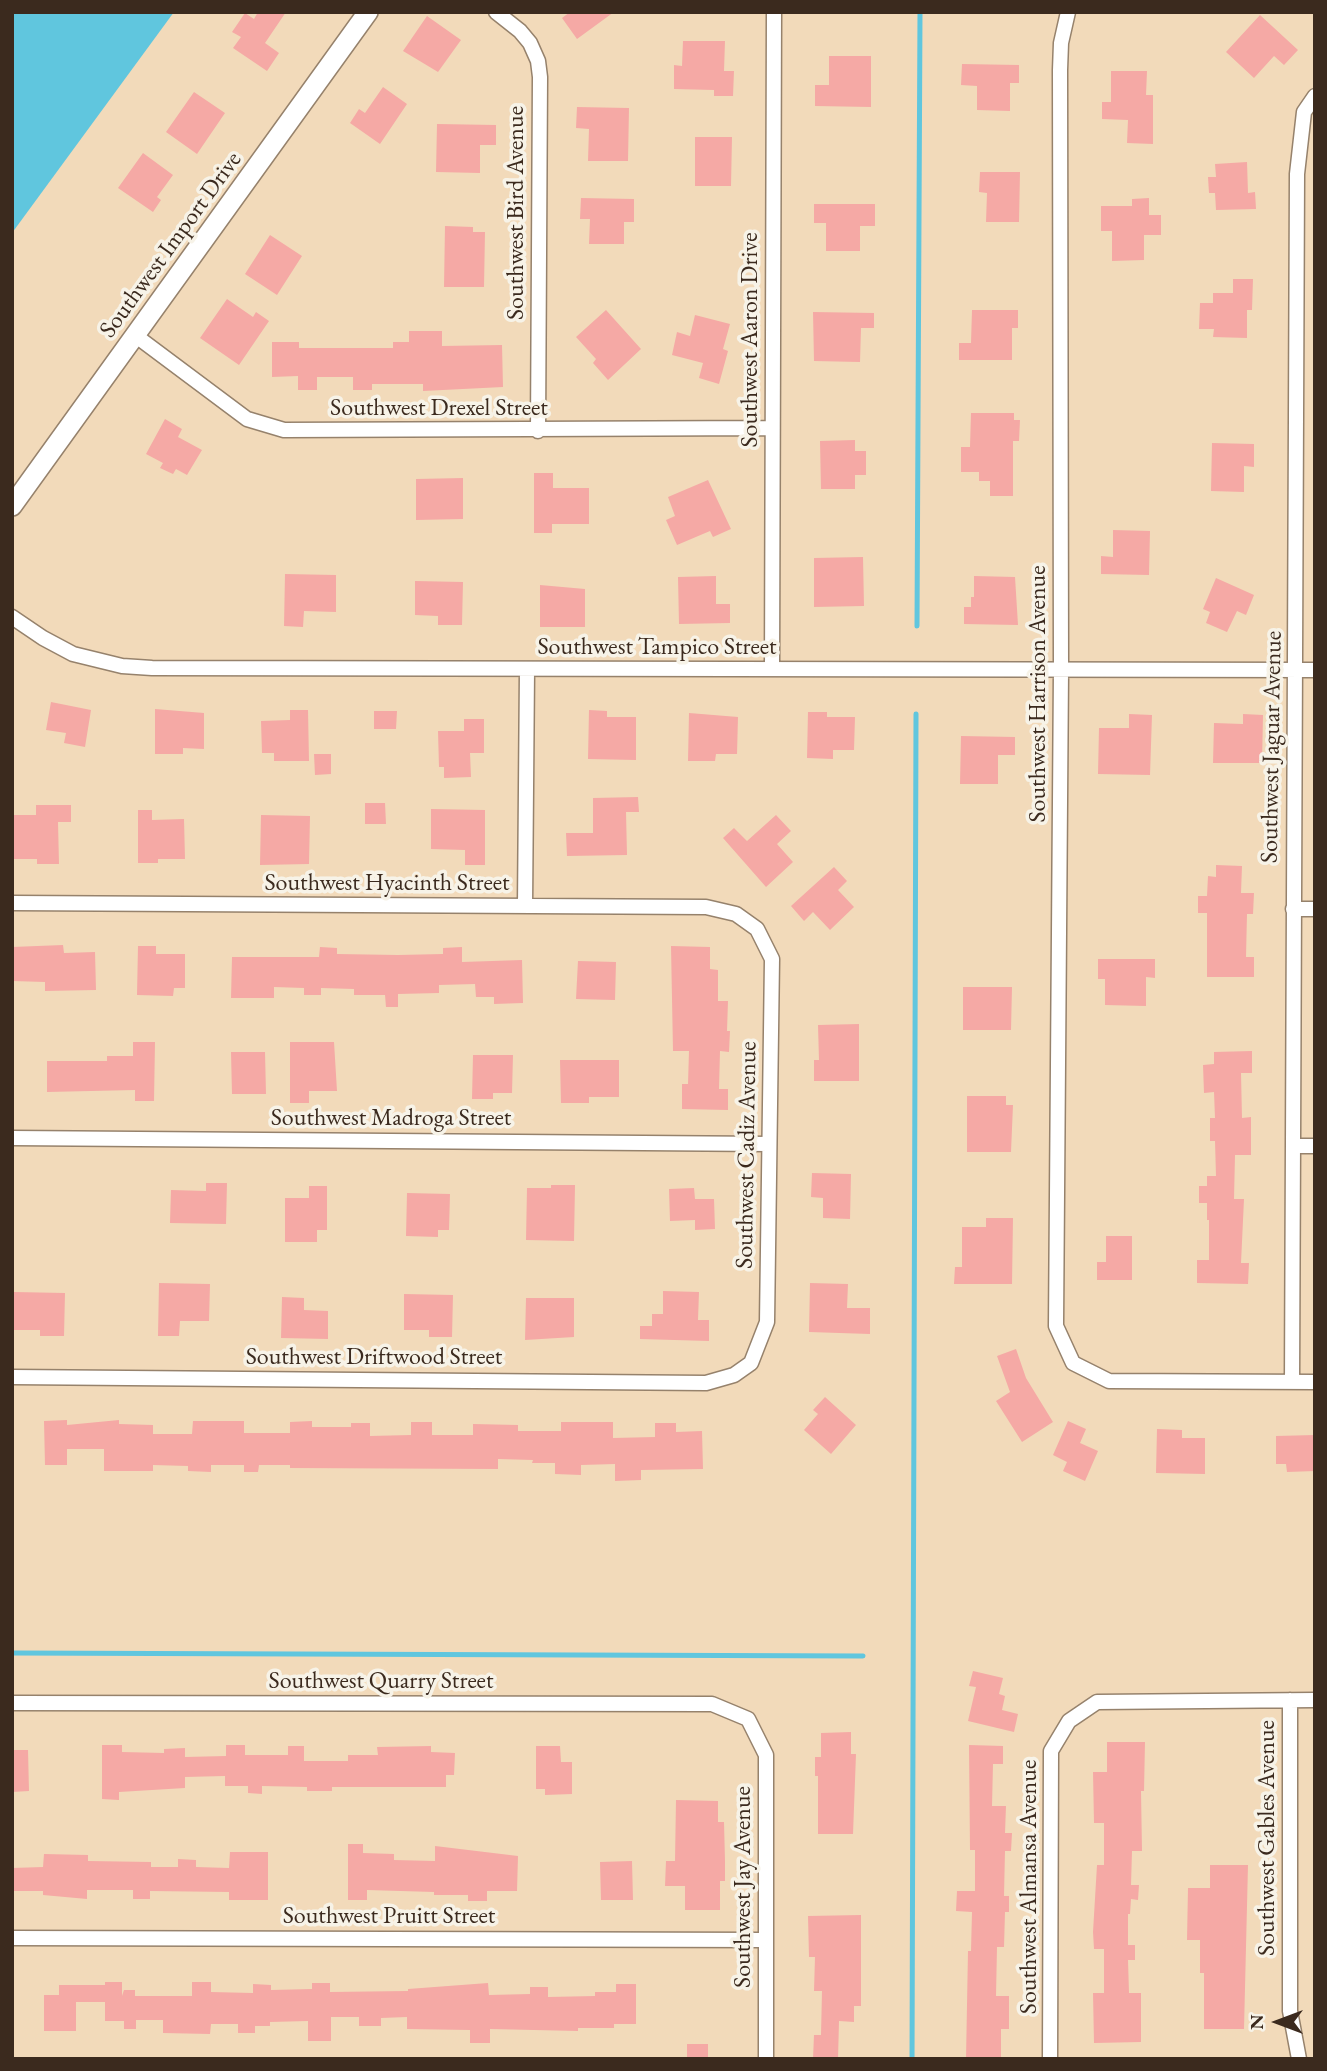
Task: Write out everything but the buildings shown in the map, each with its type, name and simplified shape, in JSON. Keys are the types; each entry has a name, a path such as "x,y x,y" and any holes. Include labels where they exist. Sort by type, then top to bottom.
{"street":[{"name":"Southwest Import Drive","path":"12,506 368,12"},
{"name":"Southwest Bird Avenue","path":"496,12 530,43 538,61 540,77 538,431"},
{"name":"Southwest Aaron Drive","path":"772,669 774,12"},
{"name":"Southwest Harrison Avenue","path":"1067,17 1060,70 1061,670 1056,1326 1073,1363 1109,1381 1292,1382"},
{"name":"Southwest Jaguar Avenue","path":"1292,1382 1297,174 1304,112 1315,96"},
{"name":"Southwest Drexel Street","path":"136,336 247,419 267,426 294,430 772,428"},
{"name":"Southwest Tampico Street","path":"12,617 73,654 122,666 527,670 1315,670"},
{"path":"525,906 527,670"},
{"name":"Southwest Hyacinth Street","path":"12,904 706,907 736,914 757,929"},
{"path":"1293,909 1315,909"},
{"name":"Southwest Cadiz Avenue","path":"734,1375 751,1363 767,1322 772,959 757,929"},
{"name":"Southwest Madroga Street","path":"12,1138 769,1144"},
{"path":"1294,1146 1315,1146"},
{"name":"Southwest Driftwood Street","path":"12,1377 706,1383 734,1375"},
{"path":"1292,1382 1315,1382"},
{"path":"1290,1700 1315,1700"},
{"name":"Southwest Almansa Avenue","path":"1050,2059 1051,1751 1069,1721 1097,1702 1290,1700"},
{"name":"Southwest Gables Avenue","path":"1290,1700 1290,2011 1299,2059"},
{"name":"Southwest Quarry Street","path":"12,1703 712,1704 748,1719"},
{"name":"Southwest Jay Avenue","path":"748,1719 766,1755 766,2059"},
{"name":"Southwest Pruitt Street","path":"12,1938 765,1940"}],"water":[{"path":"12,12 174,12 12,233"}],"waterway":[{"path":"917,626 920,12"},
{"path":"912,2059 916,714"},
{"path":"12,1653 863,1656"}]}
